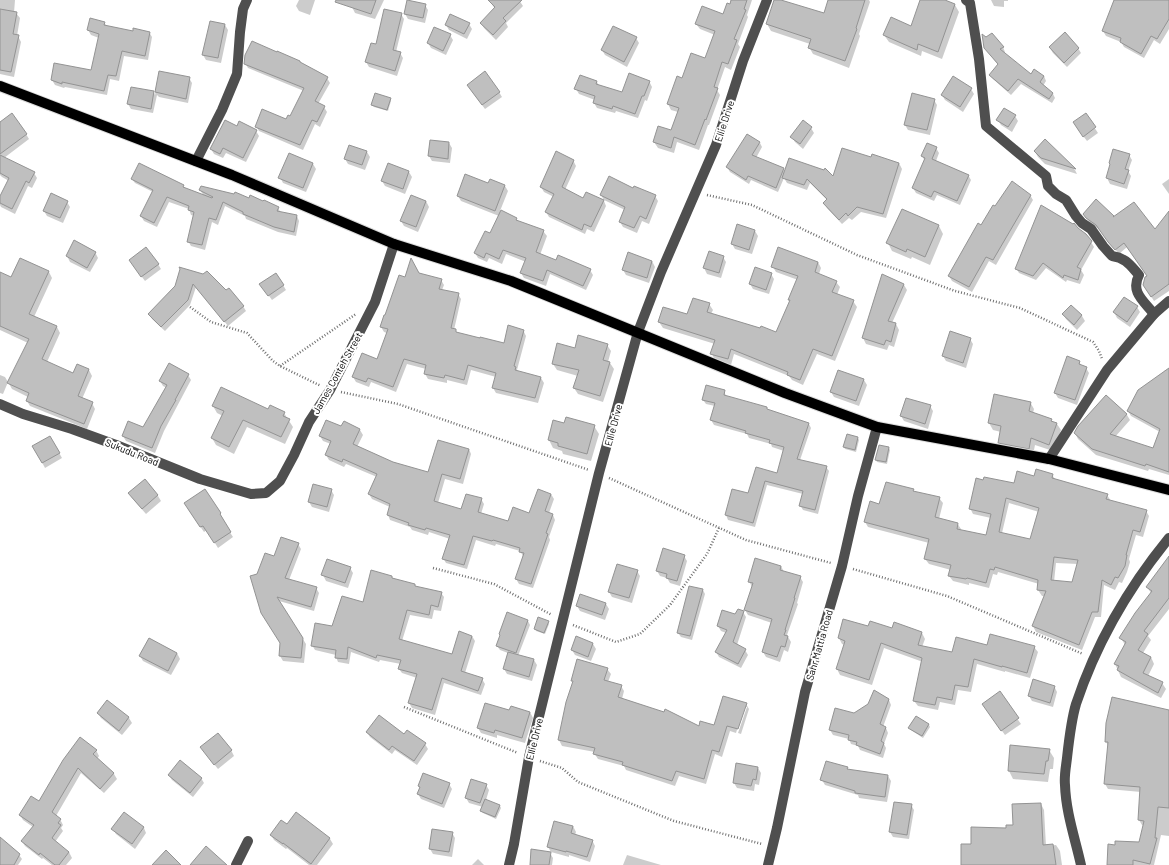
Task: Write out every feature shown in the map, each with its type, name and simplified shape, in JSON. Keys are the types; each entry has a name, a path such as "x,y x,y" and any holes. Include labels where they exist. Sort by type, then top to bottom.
{"main road":[{"path":"0,86 196,161 394,244 511,281 785,393 877,427 1049,459 1169,490"}],"street":[{"path":"196,161 222,110 237,74 243,9 247,0"},
{"name":"Ellie Drive","path":"509,865 529,757 599,474 638,332 661,272 716,145 743,61 767,0"},
{"path":"966,0 970,3 979,59 986,126 1046,176 1048,186 1056,194 1066,200 1076,216 1091,229 1102,246 1112,256 1126,260 1139,275 1135,282 1136,292 1154,314"},
{"name":"James Conteh Street","path":"266,493 280,481 309,422 330,390 375,302 394,244"},
{"path":"1049,459 1107,370 1154,314 1169,300"},
{"name":"Sukudu Road","path":"0,404 23,414 72,429 116,445 200,479 252,494 266,493"},
{"name":"Sahr Mattia Road","path":"768,865 805,692 842,566 858,496 877,427"},
{"path":"1081,865 1068,814 1065,783 1069,740 1076,705 1094,659 1112,622 1138,579 1169,538"},
{"path":"236,865 248,842"}],"path":[{"path":"696,192 752,205 857,255 955,291 1020,308 1093,342 1099,351 1107,370"},
{"path":"190,307 211,322 246,333 273,361 280,366 330,390 398,404 599,474 746,540 948,596 1094,659"},
{"path":"280,366 358,313"},
{"path":"433,568 494,584 563,622 616,642 640,634 670,605 708,554 719,528"},
{"path":"404,707 529,757 562,768 578,782 674,821 773,847"}],"building":[{"path":"336,0 376,0 371,14 335,2"},
{"path":"407,0 426,4 423,18 404,14"},
{"path":"488,0 522,0 503,18 506,21 493,35 480,23 495,7"},
{"path":"731,0 747,0 744,9 746,10 734,39 737,40 728,64 722,62 714,87 718,88 695,145 674,137 671,148 653,142 658,126 671,130 679,108 667,104 677,76 682,78 691,53 705,58 715,31 695,24 702,6 723,14 727,3 730,4"},
{"path":"774,0 781,0 824,13 828,0 865,0 856,28 857,29 845,61 808,48 811,39 766,24"},
{"path":"920,0 945,0 955,4 938,52 918,44 917,50 883,35 891,17 911,26"},
{"path":"1114,0 1169,0 1169,19 1157,39 1151,36 1141,54 1120,42 1121,38 1102,31"},
{"path":"0,9 17,12 13,34 19,35 11,72 0,70"},
{"path":"384,9 402,13 393,50 401,52 395,71 365,62 371,43 376,44"},
{"path":"450,14 470,23 464,34 445,25"},
{"path":"90,18 105,22 104,25 133,31 133,28 150,32 145,56 122,51 116,76 108,75 104,91 62,82 62,84 51,80 54,63 91,70 99,34 87,30"},
{"path":"210,21 225,24 218,58 202,55"},
{"path":"613,26 637,37 624,62 601,50"},
{"path":"434,27 451,34 443,51 427,43"},
{"path":"1065,32 1079,48 1064,63 1049,47"},
{"path":"992,33 1004,47 1000,49 1031,74 1034,69 1044,76 1040,82 1053,93 1049,99 1018,79 1008,91 989,75 998,64 984,48 982,34 986,37"},
{"path":"252,41 300,61 328,77 315,101 325,106 317,122 312,120 300,145 255,127 262,109 286,119 288,115 290,116 304,88 244,64 245,55"},
{"path":"159,71 190,77 186,99 155,92"},
{"path":"485,71 500,92 482,105 467,85"},
{"path":"629,73 650,81 635,114 613,106 612,109 593,103 595,96 574,89 580,75 597,81 596,84 622,92"},
{"path":"953,76 972,88 960,107 941,95"},
{"path":"131,87 154,91 151,109 127,104"},
{"path":"375,93 391,98 387,110 371,105"},
{"path":"912,93 935,99 927,130 904,125"},
{"path":"1004,108 1016,115 1008,127 996,120"},
{"path":"12,113 27,134 0,154 0,122"},
{"path":"1086,113 1096,127 1083,137 1073,122"},
{"path":"225,120 237,126 239,121 257,130 243,158 223,148 220,154 210,149"},
{"path":"803,120 812,127 800,144 790,137"},
{"path":"747,134 760,142 752,155 784,168 776,188 748,176 746,180 726,167"},
{"path":"1045,139 1076,169 1041,158 1034,151"},
{"path":"430,140 449,142 448,159 428,156"},
{"path":"927,143 937,147 932,159 969,175 957,201 934,191 931,197 912,188 925,158 921,156"},
{"path":"349,145 367,151 362,165 344,159"},
{"path":"842,148 871,157 872,154 899,163 883,214 857,207 848,216 846,213 839,220 823,203 827,199 807,179 804,185 782,178 789,158 824,170 825,168 833,176"},
{"path":"1113,149 1130,154 1125,169 1129,170 1124,184 1106,178"},
{"path":"556,151 574,160 562,187 583,198 586,192 604,200 591,227 584,224 582,230 545,212 554,194 540,187"},
{"path":"289,153 313,163 303,188 278,178"},
{"path":"0,155 35,172 29,183 26,181 12,209 0,203 0,196 9,178 0,173"},
{"path":"139,163 184,185 183,187 212,198 213,197 199,190 201,186 234,194 235,192 249,198 250,195 263,201 264,200 279,207 277,211 297,215 294,232 274,227 243,214 243,212 223,202 216,220 209,218 202,245 187,242 194,212 188,210 189,206 167,197 154,223 140,216 153,190 131,179"},
{"path":"388,163 409,171 403,189 381,181"},
{"path":"465,174 488,183 490,179 505,185 495,211 457,196"},
{"path":"609,176 633,188 634,186 656,195 646,219 640,216 634,228 619,222 625,207 600,195"},
{"path":"1012,181 1031,195 993,260 986,257 969,287 948,276 978,223 981,225 993,205 995,206"},
{"path":"51,193 68,201 60,218 43,211"},
{"path":"411,195 426,201 416,227 400,221"},
{"path":"1096,199 1114,216 1113,217 1134,202 1155,229 1169,211 1169,284 1151,297 1143,285 1145,277 1147,276 1124,243 1115,250 1096,225 1083,214"},
{"path":"1041,205 1073,224 1074,223 1092,241 1077,267 1081,269 1078,280 1064,275 1063,278 1043,263 1033,276 1015,269"},
{"path":"902,209 939,225 925,257 907,249 906,252 886,243"},
{"path":"501,210 517,218 516,220 544,230 536,252 556,260 558,255 591,269 583,286 547,270 543,281 520,273 526,258 503,250 499,259 486,253 484,258 474,253 485,231 490,233"},
{"path":"737,224 755,230 749,250 731,244"},
{"path":"74,240 96,252 87,268 66,256"},
{"path":"146,247 159,264 141,277 129,260"},
{"path":"778,247 818,262 815,272 837,281 832,292 854,300 832,356 813,349 800,380 787,375 788,372 731,349 728,359 710,354 715,340 658,322 663,307 687,314 693,298 710,303 707,312 760,328 761,326 776,332 790,300 788,300 798,276 771,267"},
{"path":"709,251 724,256 719,273 703,268"},
{"path":"628,252 652,261 647,278 622,270"},
{"path":"20,258 49,271 29,314 57,326 42,359 73,373 77,364 89,369 78,396 93,402 84,424 26,401 29,393 7,383 29,339 0,326 0,272 11,277"},
{"path":"411,258 419,273 442,279 439,289 459,293 451,328 456,329 456,332 504,343 508,325 524,330 514,366 516,367 515,370 541,377 535,398 492,388 496,373 468,365 464,380 445,375 444,378 424,374 426,365 404,359 393,387 368,378 366,382 352,377 362,353 377,359 388,329 380,327 384,315 399,275 405,277"},
{"path":"179,267 203,274 207,271 226,290 229,288 244,306 224,322 193,284 188,300 161,327 148,314 175,286 180,269"},
{"path":"755,267 772,273 766,290 749,284"},
{"path":"276,273 284,285 268,296 259,284"},
{"path":"882,274 904,284 888,321 896,323 891,342 886,340 884,345 862,338"},
{"path":"1124,297 1138,306 1127,322 1113,312"},
{"path":"1071,305 1082,315 1074,325 1062,314"},
{"path":"950,331 971,338 963,363 942,356"},
{"path":"578,335 608,344 603,360 610,362 600,396 573,388 579,370 552,364 557,343 575,348"},
{"path":"1067,356 1080,361 1079,364 1087,367 1075,400 1054,393"},
{"path":"169,363 189,374 161,426 152,448 122,436 128,421 143,427 167,385 159,381"},
{"path":"1169,368 1169,472 1092,449 1074,433 1078,426 1106,395 1127,414 1110,434 1153,448 1160,429 1127,411 1138,390"},
{"path":"838,370 864,379 856,401 830,392"},
{"path":"706,385 725,390 724,395 767,407 767,409 809,423 797,459 827,466 815,510 799,506 803,491 765,481 753,523 725,515 732,489 748,493 756,467 777,473 784,447 769,443 770,440 745,433 746,431 710,420 715,403 702,400"},
{"path":"221,387 268,409 270,405 285,412 283,416 290,419 281,437 243,420 229,447 211,438 224,411 212,406"},
{"path":"994,394 1031,402 1029,411 1052,419 1051,421 1057,423 1049,445 1031,438 1029,449 998,443 1001,426 988,423"},
{"path":"906,398 931,405 925,424 900,416"},
{"path":"566,417 595,425 587,454 558,446 558,443 548,440 553,420 564,423"},
{"path":"326,420 341,426 344,421 360,429 353,444 393,462 428,472 438,440 469,449 460,479 442,474 434,501 461,509 466,494 482,498 478,512 508,521 513,507 529,513 538,489 551,494 545,511 553,514 546,533 548,534 531,584 515,579 524,553 519,552 520,548 473,536 464,565 442,559 450,535 426,528 425,530 408,525 409,523 387,515 390,504 368,494 377,474 343,459 342,462 325,455 331,441 319,436"},
{"path":"847,434 858,437 855,450 843,447"},
{"path":"50,436 60,453 42,463 32,446"},
{"path":"879,445 889,447 886,462 875,460"},
{"path":"1036,469 1053,474 1052,478 1108,494 1106,499 1147,510 1140,532 1133,530 1126,555 1125,566 1118,578 1115,577 1111,585 1102,580 1098,612 1092,612 1079,645 1032,626 1046,591 1037,590 1038,580 995,567 994,570 990,569 986,583 967,578 948,576 951,565 924,559 929,539 864,522 870,501 879,504 886,482 914,489 913,491 940,497 935,517 958,523 957,529 986,535 991,514 969,509 976,478 983,480 984,477 1014,483 1017,471 1034,476","holes":["1006,498 1039,508 1030,539 999,532","1054,557 1078,560 1072,582 1051,580"]},
{"path":"145,479 158,495 142,509 128,493"},
{"path":"313,484 332,489 327,507 308,502"},
{"path":"205,489 221,513 220,514 231,532 214,543 203,526 200,527 184,503"},
{"path":"281,537 299,543 285,578 317,587 311,607 277,597 303,638 301,658 279,656 280,643 261,613 250,576 257,574 265,553 274,556"},
{"path":"663,548 685,555 677,581 666,578 667,574 656,571"},
{"path":"1169,556 1169,598 1144,631 1148,634 1138,650 1151,657 1143,673 1163,682 1158,693 1117,670 1119,666 1114,664 1126,642 1119,638 1135,613 1152,591 1146,587"},
{"path":"755,558 781,566 780,570 801,576 785,630 784,635 788,636 785,647 781,646 777,657 762,652 772,619 744,610 753,583 748,582"},
{"path":"327,559 351,567 345,583 321,575"},
{"path":"617,564 638,570 629,598 608,592"},
{"path":"371,570 392,576 392,578 415,584 415,586 442,592 438,607 431,605 429,615 407,610 399,639 452,654 459,631 472,636 461,671 483,678 478,691 442,678 432,710 408,703 417,674 398,669 401,660 377,655 376,658 348,647 347,659 335,658 336,650 311,646 315,623 332,626 342,596 363,602"},
{"path":"689,586 703,589 690,636 677,633"},
{"path":"580,594 606,603 602,615 576,606"},
{"path":"738,609 744,611 733,642 746,649 738,664 715,652 727,630 717,626 722,610 735,614"},
{"path":"507,612 528,620 516,653 496,646"},
{"path":"538,617 549,621 544,633 534,629"},
{"path":"843,619 868,626 870,621 892,628 894,622 922,632 918,645 952,652 956,637 987,645 990,634 1035,646 1027,673 974,659 968,687 955,685 952,700 937,697 935,705 913,701 922,658 881,643 869,680 836,669 845,641 838,638"},
{"path":"576,636 593,643 588,657 571,650"},
{"path":"149,638 177,653 168,671 139,656"},
{"path":"508,652 534,659 529,677 503,669"},
{"path":"577,659 608,668 604,680 622,685 618,697 664,712 665,709 699,726 700,721 714,725 723,696 747,703 738,729 727,726 719,752 712,750 704,779 676,771 672,781 622,765 623,762 593,754 595,748 558,740"},
{"path":"1033,679 1055,686 1050,703 1028,696"},
{"path":"874,690 889,699 880,724 886,727 881,741 884,743 880,754 856,745 857,742 848,740 849,735 829,730 835,708 854,713 868,704"},
{"path":"1000,691 1019,718 1001,731 982,704"},
{"path":"1112,697 1169,710 1169,808 1158,807 1155,838 1157,838 1150,864 1133,860 1133,865 1107,865 1108,844 1115,845 1115,841 1139,842 1144,821 1138,820 1140,787 1104,784 1108,742 1105,742 1106,723"},
{"path":"107,700 129,717 119,731 97,713"},
{"path":"485,703 509,710 511,706 530,712 522,738 495,730 494,733 477,728"},
{"path":"379,715 404,734 407,730 426,743 414,761 392,746 389,750 366,732"},
{"path":"916,716 929,724 922,736 908,728"},
{"path":"218,733 232,750 214,765 200,747"},
{"path":"80,737 97,750 93,754 114,773 100,789 78,768 52,812 61,819 58,823 61,825 52,838 69,852 59,865 55,865 21,841 34,825 19,815 31,796 39,801 63,760"},
{"path":"1010,745 1050,749 1044,774 1008,771"},
{"path":"180,760 202,778 190,793 168,775"},
{"path":"826,761 848,767 847,769 888,775 885,797 855,793 855,791 820,780"},
{"path":"736,763 758,767 756,780 753,779 751,786 733,783"},
{"path":"423,773 450,783 442,804 417,794 420,787 418,786"},
{"path":"471,779 487,784 480,803 465,798"},
{"path":"485,799 500,805 495,817 480,811"},
{"path":"894,802 912,804 907,835 889,832"},
{"path":"1041,803 1043,845 1053,844 1056,865 961,865 961,844 971,844 971,827 1006,828 1006,825 1013,825 1012,804"},
{"path":"124,812 144,827 132,844 111,829"},
{"path":"296,812 330,838 311,864 270,835 281,820 287,824"},
{"path":"554,821 573,826 571,833 593,840 587,857 547,847"},
{"path":"432,829 453,832 449,852 429,849"},
{"path":"0,837 20,854 14,865 0,865"},
{"path":"206,846 227,865 190,865"},
{"path":"531,849 551,852 549,865 530,865"},
{"path":"166,850 181,865 152,865"}]}
